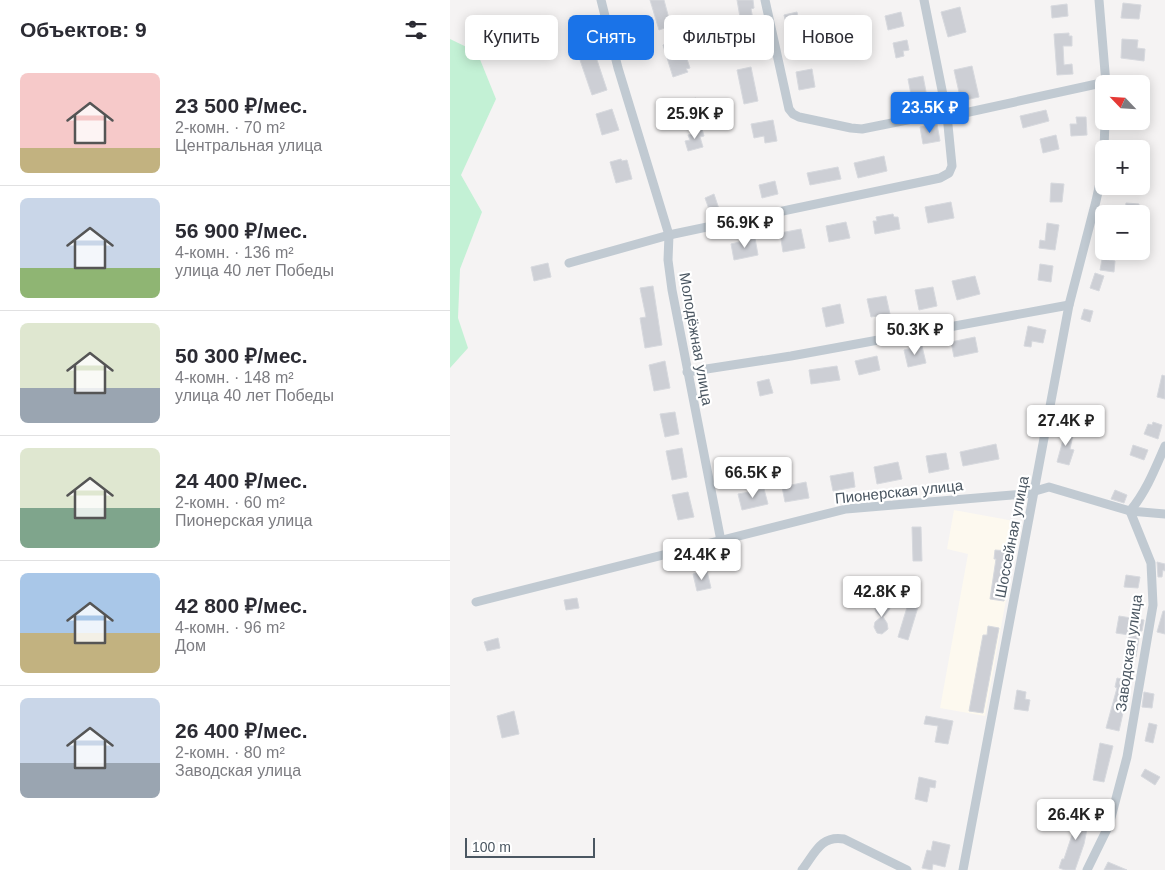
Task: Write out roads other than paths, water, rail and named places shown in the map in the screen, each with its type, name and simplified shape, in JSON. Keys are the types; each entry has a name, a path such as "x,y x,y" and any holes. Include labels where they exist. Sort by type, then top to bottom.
{"street":[{"name":"Молодёжная улица","path":"601,0 618,68 669,235 668,260 672,290 721,541"},
{"path":"765,0 789,109 793,114 856,128 947,114 960,114 1095,85"},
{"path":"569,263 669,235 940,178 949,173 952,166 947,114 924,0"},
{"path":"1099,0 1105,75"},
{"name":"Шоссейная улица","path":"963,870 1069,305 1097,195"},
{"path":"687,372 782,358 1069,305"},
{"path":"1130,512 1149,483 1165,446"},
{"name":"Пионерская улица","path":"476,602 846,509 1025,494 1048,487 1130,512 1165,514"},
{"name":"Заводская улица","path":"1087,870 1109,825 1127,757 1153,605 1151,563 1130,512"},
{"path":"802,870 825,840 835,837 844,838 907,870"}]}
